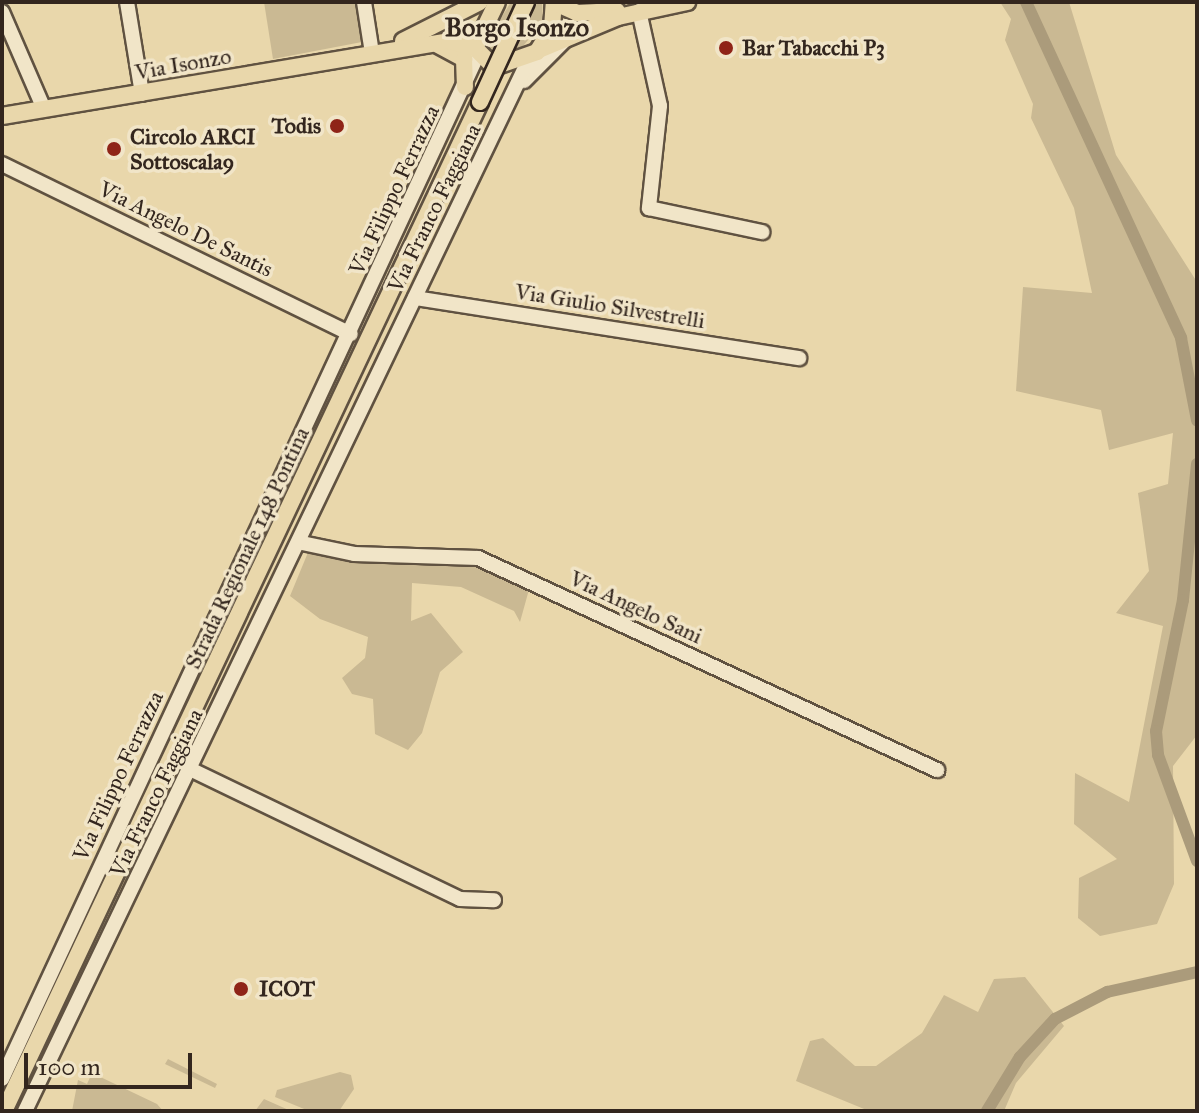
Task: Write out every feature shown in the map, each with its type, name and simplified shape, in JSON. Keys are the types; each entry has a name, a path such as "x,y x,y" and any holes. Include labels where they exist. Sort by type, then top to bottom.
{"main road":[{"path":"431,38 497,2"},
{"name":"Strada Regionale 148 Pontina","path":"4,1111 526,2"},
{"path":"533,55 552,28 555,2 577,13 639,11"},
{"path":"595,2 612,11"},
{"path":"431,38 461,41 494,67 533,55 567,37 639,11 687,2"},
{"path":"476,52 482,10"},
{"name":"Via Isonzo","path":"2,116 372,53 431,38"},
{"path":"431,38 460,54 465,87"}],"street":[{"path":"127,2 142,94"},
{"path":"364,2 372,53"},
{"path":"639,11 660,106 649,208 762,232"},
{"path":"2,12 44,109"},
{"path":"509,101 567,37"},
{"name":"Via Filippo Ferrazza","path":"2,1079 465,87 476,52"},
{"name":"Via Franco Faggiana","path":"25,1111 302,543 415,298 533,55"},
{"name":"Via Angelo De Santis","path":"2,164 351,334"},
{"name":"Via Giulio Silvestrelli","path":"415,298 799,358"},
{"name":"Via Angelo Sani","path":"302,543 354,554 478,558 937,770"},
{"path":"192,770 460,899 494,900"}],"shaded area":[{"path":"264,2 356,2 362,42 273,59"},
{"path":"511,2 542,2 543,22 519,51 490,54 485,44"},
{"path":"1000,2 1069,2 1116,155 1197,282 1197,735 1173,766 1174,884 1157,924 1100,936 1078,918 1079,878 1117,859 1074,824 1075,773 1129,802 1163,626 1116,613 1149,571 1138,493 1168,484 1173,433 1109,450 1101,410 1016,391 1023,287 1092,293 1074,208 1031,118 1033,104 1005,40 1011,19"},
{"path":"309,550 350,563 463,560 530,586 520,622 514,611 461,587 412,583 411,621 431,613 463,652 440,672 422,733 408,750 375,734 373,699 352,694 342,678 365,658 368,637 320,619 290,596"},
{"path":"1025,977 1064,1026 1016,1083 1004,1111 869,1111 796,1081 810,1041 823,1038 855,1066 876,1066 922,1033 944,995 978,1012 994,979"},
{"path":"168,1059 217,1084 215,1088 165,1064"},
{"path":"340,1072 351,1075 354,1089 339,1111 309,1111 275,1097 277,1090"},
{"path":"92,1073 157,1104 163,1111 72,1111 78,1080 87,1084"},
{"path":"264,1099 291,1111 255,1111"}],"waterway":[{"path":"1026,2 1181,338 1197,420"},
{"path":"1197,464 1183,600 1156,731 1158,755 1197,861"},
{"path":"987,1111 1020,1057 1055,1019 1107,992 1197,972"}],"place":[{"name":"Bar Tabacchi P3","path":"726,48"},
{"name":"Todis","path":"337,126"},
{"name":"Circolo ARCI Sottoscala9","path":"114,149"},
{"name":"ICOT","path":"241,989"}],"district":[{"name":"Borgo Isonzo","path":"517,28"}]}
